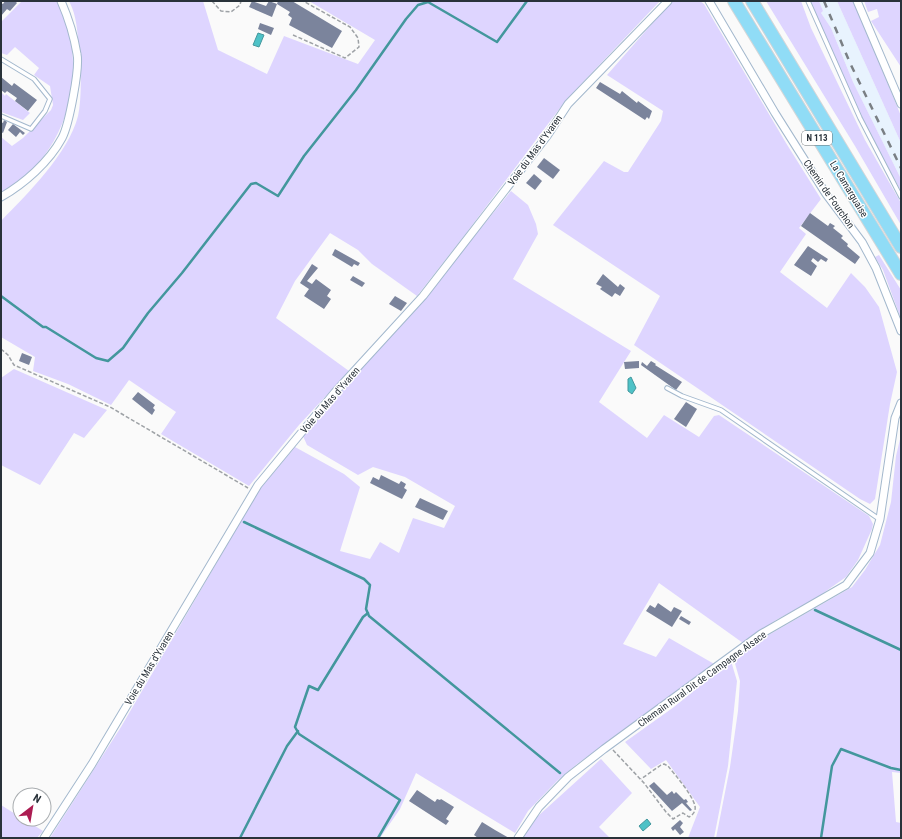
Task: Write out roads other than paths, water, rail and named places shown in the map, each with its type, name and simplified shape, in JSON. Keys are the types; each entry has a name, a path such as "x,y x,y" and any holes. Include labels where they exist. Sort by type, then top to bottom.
{"highway":[{"name":"La Camarguaise","path":"734,1 901,274"},
{"name":"La Camarguaise","path":"752,1 901,247"}],"street":[{"path":"1,197 13,191 46,161 63,137 65,131 72,105 78,55 61,1"},
{"name":"Voie du Mas d'Yvaren","path":"44,838 92,764 254,492 335,392 423,296 547,136 568,104 668,1"},
{"name":"Chemin de Fourchon","path":"709,1 775,113 826,194 862,242 876,268 901,331"},
{"path":"857,1 901,104"},
{"name":"Chemain Rural Dit de Campagne Alsace","path":"518,838 539,807 558,787 609,746 761,634 846,585 870,553 880,519 895,418 901,403"}],"lane":[{"path":"808,1 860,118 901,197"},
{"path":"1,59 34,80 50,99 45,111 31,128 1,116"},
{"path":"667,388 682,396 721,410 880,519"}],"water":[{"path":"258,33 264,35 259,47 253,45"},
{"path":"631,377 636,388 632,394 628,391 628,379"},
{"path":"647,819 651,824 643,831 639,826"}],"waterway":[{"path":"1,296 43,327 46,327 96,358 108,361 123,348 148,313 182,273 251,184 256,183 278,196 304,156 356,90 406,19 418,5 428,2 497,42 527,1"},
{"path":"244,522 364,579 370,585 366,609 369,616 560,773"},
{"path":"815,610 901,650"},
{"path":"368,613 363,617 318,690 309,686 295,727 299,734 400,800 378,838"},
{"path":"240,838 287,746 298,731"},
{"path":"821,838 832,766 841,749 891,768 901,770"}],"railway":[{"path":"824,1 850,63 901,168"}]}
